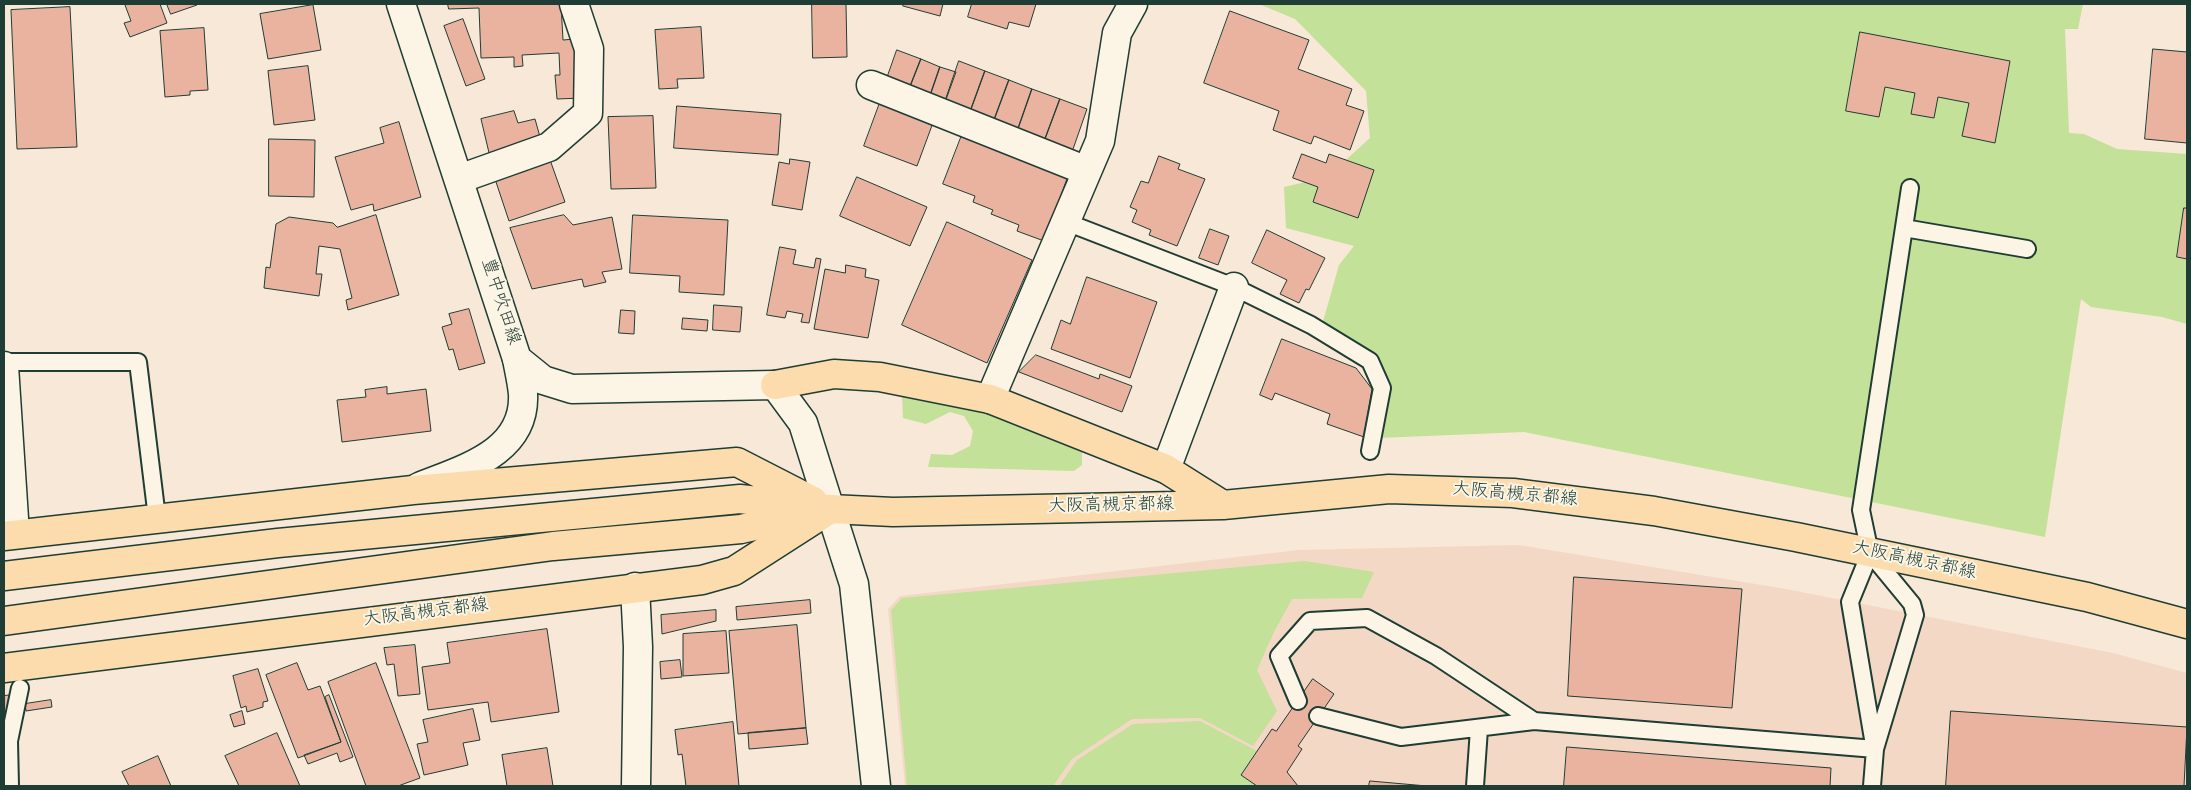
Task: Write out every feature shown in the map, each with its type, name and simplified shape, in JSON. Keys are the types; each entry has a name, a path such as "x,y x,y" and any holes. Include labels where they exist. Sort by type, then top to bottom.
{"main road":[{"path":"775,385 834,374 871,376 990,399 1166,469 1223,505"},
{"name":"大阪高槻京都線","path":"9,535 413,490 737,462 830,509 893,512 1223,505 1389,489 1513,493 1654,511 2086,597 2187,624"},
{"path":"4,576 278,543 740,499 830,509"},
{"path":"4,621 553,546 741,528 830,509"},
{"name":"大阪高槻京都線","path":"12,678 635,587 702,580 734,571 830,509"}],"street":[{"name":"豊中吹田線","path":"401,4 517,359 543,380 572,390 775,385"},
{"path":"459,179 549,147 588,113 589,49 574,4"},
{"path":"990,399 1100,141 1117,33 1133,4"},
{"path":"871,85 1087,171"},
{"path":"1166,469 1234,287"},
{"path":"413,490 490,458 517,428 523,395 517,359"},
{"path":"4,364 9,535"},
{"path":"775,385 802,423 854,584 876,786"},
{"path":"635,587 638,647 636,786"}],"lane":[{"path":"1872,786 1875,749 1915,615 1912,604 1870,553 1861,510 1910,188"},
{"path":"1066,222 1234,287 1311,325 1370,361 1382,388 1370,451"},
{"path":"1904,228 2027,249"},
{"path":"4,364 138,362 157,518"},
{"path":"1870,553 1850,602 1875,749"},
{"path":"1298,701 1279,656 1310,620 1367,618 1436,656 1534,721"},
{"path":"10,786 9,741 12,678"},
{"path":"1318,716 1401,737 1534,721 1875,749"},
{"path":"1475,786 1479,729"}],"shaded area":[{"path":"1519,545 1786,589 2113,653 2187,673 2187,786 905,786 888,609 900,596 1298,550"}],"green space":[{"path":"1259,4 2083,4 2078,29 2065,29 2069,133 2084,134 2117,149 2187,154 2187,324 2162,317 2091,307 2081,299 2045,537 1524,432 1378,438 1387,384 1322,325 1339,265 1354,246 1286,228 1284,187 1327,177 1370,138 1366,91 1295,19"},
{"path":"902,395 987,412 1082,452 1082,465 1074,471 928,467 931,454 952,455 970,446 973,431 964,416 950,412 926,424 903,418"},
{"path":"1305,561 1374,572 1362,598 1292,599 1274,632 1257,670 1277,711 1253,746 1200,718 1132,719 1072,759 1053,786 907,786 891,610 902,598"},
{"path":"1200,721 1257,751 1241,775 1257,786 1059,786 1077,760 1133,724"}],"building":[{"path":"160,4 167,23 130,37 124,23 131,21 125,5"},
{"path":"167,4 197,4 197,5 171,14"},
{"path":"448,4 561,4 563,40 575,39 582,98 557,99 555,75 560,75 559,53 522,55 523,66 514,67 514,57 481,58 479,8 449,9"},
{"path":"812,4 846,4 847,57 813,58"},
{"path":"904,4 943,4 940,16 903,6"},
{"path":"972,4 1036,4 1029,27 1009,22 1007,29 968,17"},
{"path":"313,5 321,50 268,59 260,14"},
{"path":"70,7 77,147 17,149 11,10"},
{"path":"1230,11 1309,40 1298,69 1352,89 1346,105 1364,111 1350,150 1314,136 1311,144 1273,130 1279,111 1204,83"},
{"path":"463,19 485,79 466,86 444,26"},
{"path":"701,27 704,78 677,79 678,88 659,89 655,30"},
{"path":"204,28 208,90 190,91 190,95 165,97 160,31"},
{"path":"1860,32 2010,61 1995,143 1962,136 1969,103 1938,97 1934,118 1911,114 1915,93 1885,87 1879,117 1846,111"},
{"path":"2153,49 2187,52 2187,143 2145,139"},
{"path":"897,50 921,59 908,92 885,84"},
{"path":"921,59 940,67 929,99 908,92"},
{"path":"959,61 985,71 969,115 944,105"},
{"path":"308,66 315,120 274,125 268,71"},
{"path":"940,67 956,72 944,105 929,99"},
{"path":"985,71 1009,80 993,123 969,115"},
{"path":"1009,80 1032,89 1017,132 993,123"},
{"path":"1032,89 1060,99 1044,142 1017,132"},
{"path":"1060,99 1087,109 1072,152 1044,142"},
{"path":"881,100 934,120 917,166 864,146"},
{"path":"677,106 781,114 778,155 674,148"},
{"path":"514,111 518,123 535,119 542,144 490,157 481,119"},
{"path":"653,116 656,188 611,189 608,117"},
{"path":"399,122 421,197 374,211 373,204 351,210 335,157 384,143 380,128"},
{"path":"962,135 1068,176 1044,241 1017,231 1019,225 991,214 993,210 973,202 975,196 943,184"},
{"path":"269,139 315,140 314,197 269,196"},
{"path":"1302,154 1326,163 1329,154 1374,170 1358,218 1313,202 1318,187 1293,178"},
{"path":"1159,156 1180,164 1178,169 1205,179 1177,246 1149,235 1151,230 1132,222 1137,210 1130,207 1141,181 1148,183"},
{"path":"549,157 565,202 509,221 494,176"},
{"path":"790,159 810,162 802,210 772,205 779,162 789,164"},
{"path":"857,177 927,207 910,246 840,216"},
{"path":"2184,208 2187,208 2187,259 2177,257"},
{"path":"376,215 399,295 348,310 346,300 352,298 340,249 319,246 316,274 322,274 319,296 264,288 266,267 270,268 276,224 289,217 333,223 337,227"},
{"path":"564,215 573,225 612,217 622,269 602,272 606,282 584,287 582,279 532,289 510,228"},
{"path":"633,215 728,220 724,295 679,292 680,276 630,273"},
{"path":"947,222 1032,260 987,363 902,325"},
{"path":"1210,229 1229,236 1218,265 1199,258"},
{"path":"1267,230 1325,258 1309,290 1306,289 1299,303 1280,294 1287,280 1252,263"},
{"path":"780,247 796,250 793,264 814,268 816,258 821,259 809,323 801,322 803,314 787,311 785,318 767,315"},
{"path":"846,265 866,269 865,277 879,280 868,338 814,329 825,269 845,273"},
{"path":"1087,277 1157,302 1130,378 1051,349 1061,320 1070,324"},
{"path":"714,305 742,307 740,332 713,330"},
{"path":"469,309 485,363 459,370 453,349 449,350 442,327 452,324 449,314"},
{"path":"621,310 635,311 634,334 619,333"},
{"path":"683,318 708,320 707,331 682,329"},
{"path":"1282,339 1356,368 1372,389 1364,437 1327,424 1330,414 1275,393 1272,400 1260,395"},
{"path":"1036,355 1099,379 1100,374 1132,386 1122,412 1019,372"},
{"path":"387,387 387,394 426,389 431,431 342,442 337,400 366,397 365,390"},
{"path":"1574,577 1742,589 1732,708 1568,696"},
{"path":"810,600 811,613 737,620 736,607"},
{"path":"716,610 716,621 662,634 661,615"},
{"path":"797,625 806,728 738,734 729,631"},
{"path":"547,629 559,712 491,722 488,702 428,710 422,667 450,663 447,643"},
{"path":"726,631 729,673 683,676 683,634"},
{"path":"415,645 420,694 398,696 394,664 387,665 384,648"},
{"path":"680,660 682,677 661,679 660,662"},
{"path":"297,663 308,690 320,686 341,742 298,758 266,675"},
{"path":"376,663 420,778 398,786 366,786 328,682"},
{"path":"258,669 268,701 263,702 263,707 247,712 246,706 241,708 233,676"},
{"path":"1313,679 1334,694 1298,746 1302,749 1287,772 1298,786 1257,786 1241,775 1272,729 1276,731"},
{"path":"12,695 4,719 4,696"},
{"path":"329,695 353,757 340,762 337,753 308,764 304,755 341,742 325,697"},
{"path":"51,700 52,707 26,711 25,704"},
{"path":"473,709 480,740 463,743 468,765 424,775 417,744 428,742 423,720"},
{"path":"242,711 245,724 234,727 230,715"},
{"path":"1951,711 2187,727 2184,786 1946,786"},
{"path":"733,722 739,786 686,786 682,754 678,755 675,730"},
{"path":"806,728 808,744 749,749 748,733"},
{"path":"277,733 300,786 239,786 225,756"},
{"path":"1567,747 1831,768 1830,786 1564,786"},
{"path":"547,748 553,786 507,786 502,755"},
{"path":"158,756 171,786 129,786 122,772"},
{"path":"1370,781 1427,786 1369,786"}]}
